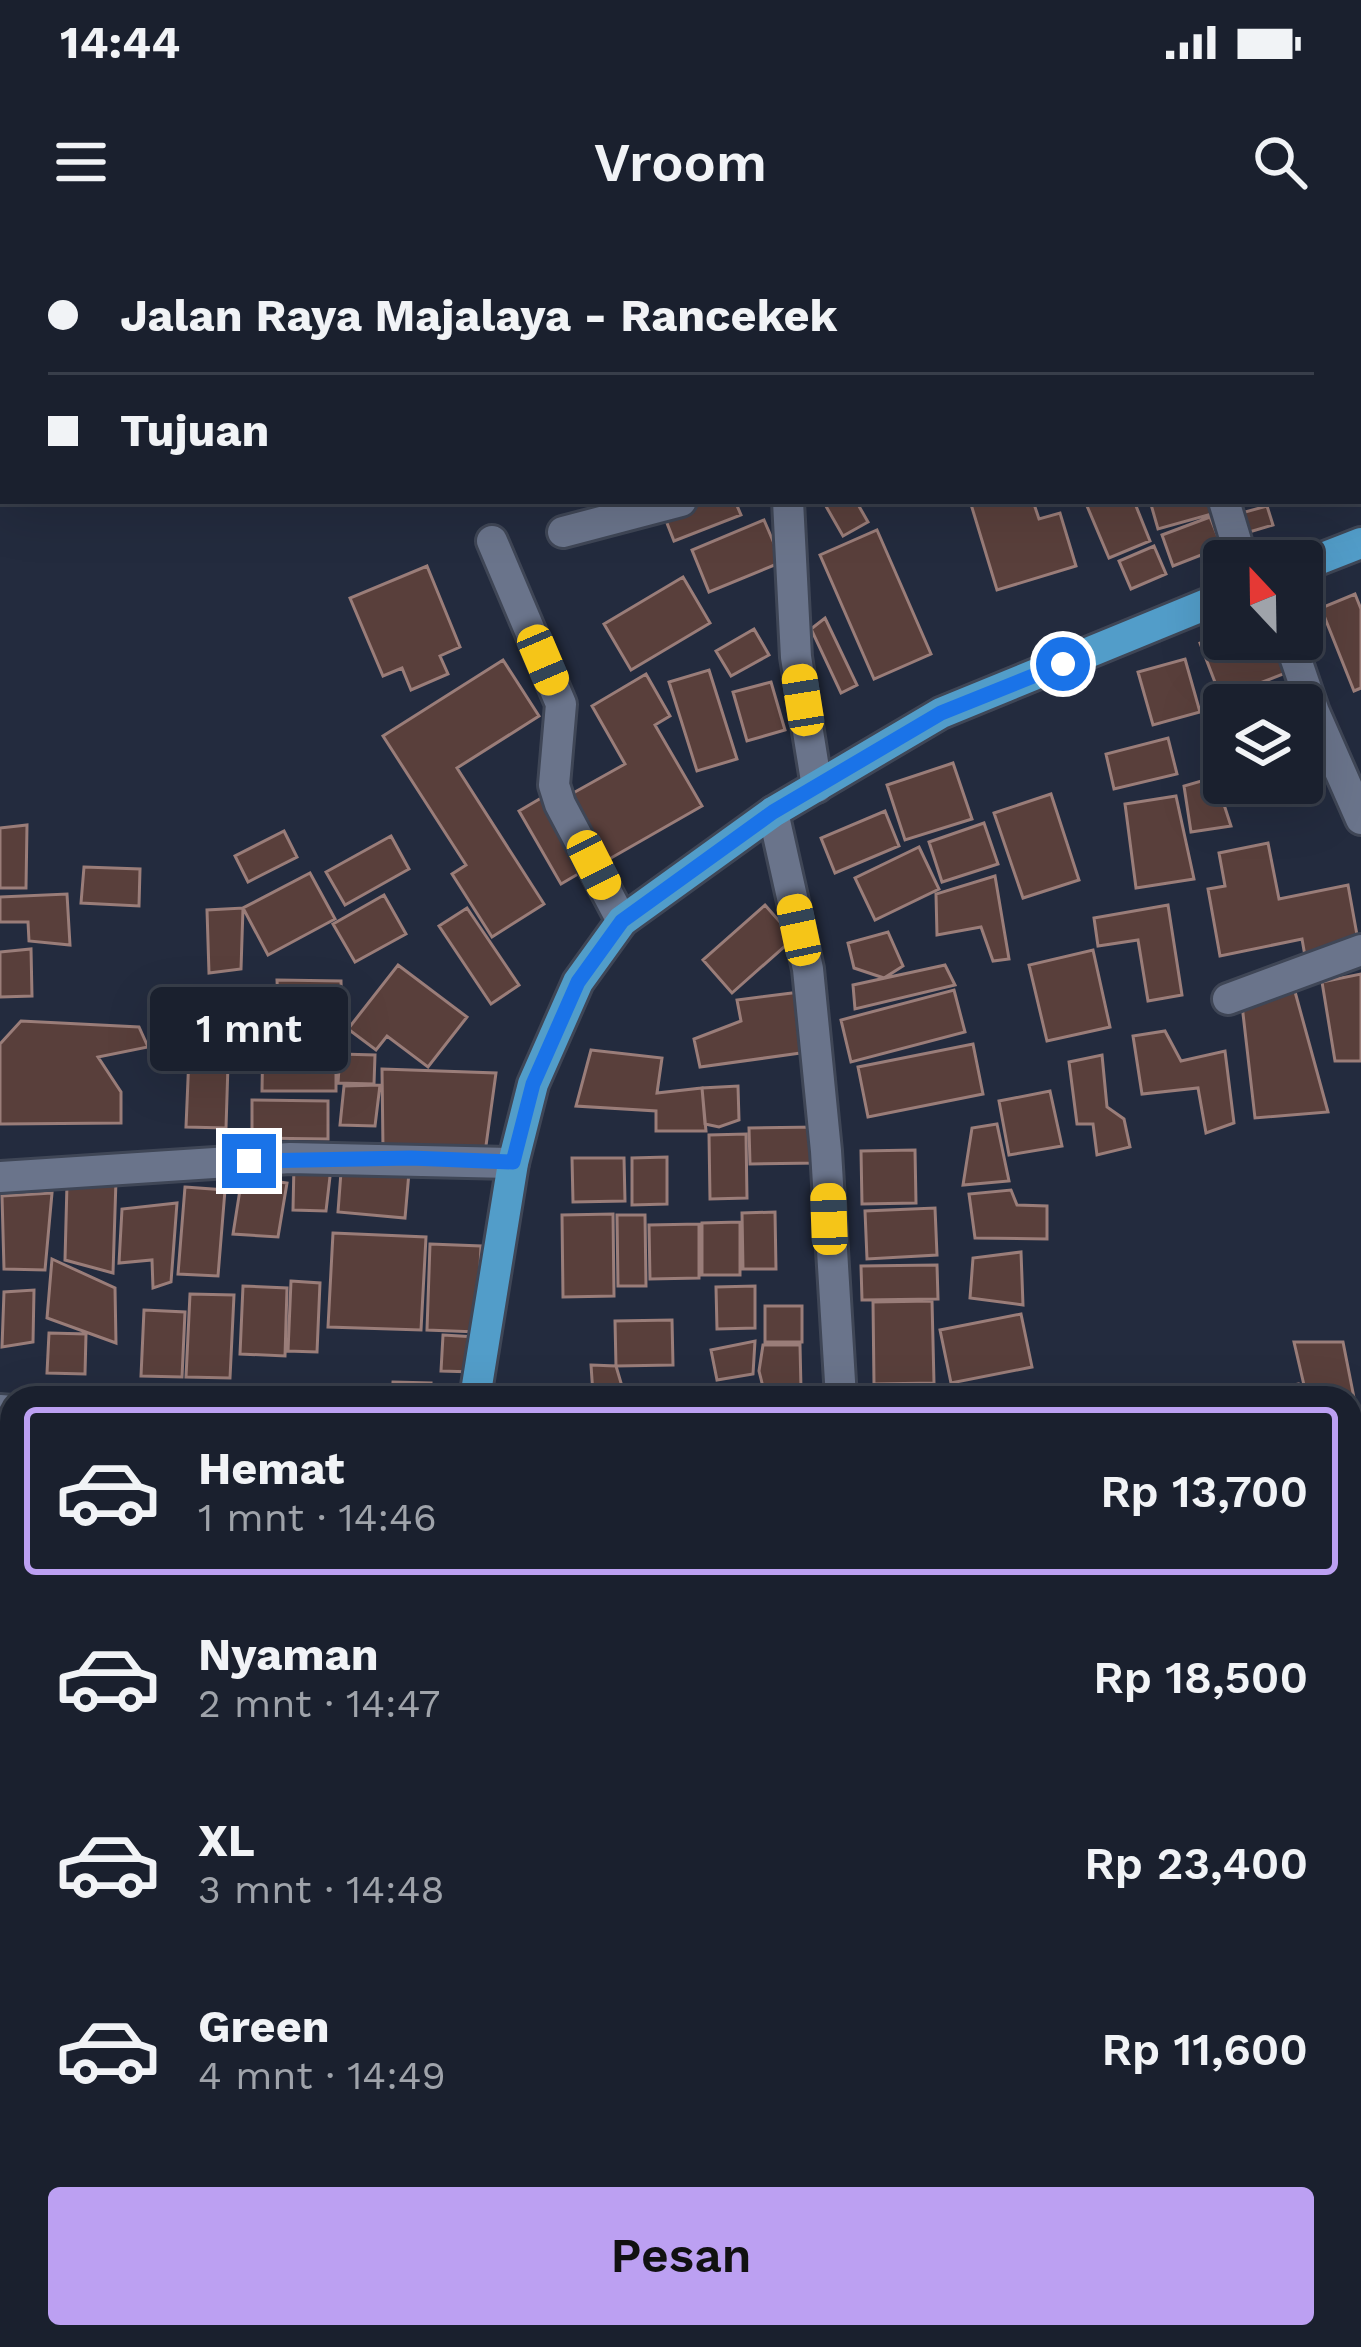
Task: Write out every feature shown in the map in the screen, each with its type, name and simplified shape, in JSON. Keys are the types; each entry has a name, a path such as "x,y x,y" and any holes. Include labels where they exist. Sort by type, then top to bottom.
{"main road":[{"path":"1323,558 1361,543"},
{"path":"477,1386 513,1162 533,1084 578,982 622,921 773,812 941,713 1203,606"}],"street":[{"path":"563,532 670,504"},
{"path":"788,504 796,657 817,787"},
{"path":"1225,504 1236,540"},
{"path":"492,541 561,704 554,785 560,804 622,921"},
{"path":"1296,660 1361,819"},
{"path":"773,812 808,969 826,1151 840,1386"},
{"path":"1228,999 1361,950"},
{"path":"0,1177 290,1158 513,1162"}],"building":[{"path":"700,504 736,504 741,515 674,541 665,518"},
{"path":"825,504 858,504 868,522 843,536"},
{"path":"971,504 1034,504 1039,519 1060,513 1076,566 997,590"},
{"path":"1135,504 1150,541 1109,558 1087,506"},
{"path":"1151,504 1217,504 1219,512 1158,529"},
{"path":"1267,506 1273,525 1239,535 1234,515"},
{"path":"1210,517 1219,540 1203,540 1203,554 1173,566 1162,535"},
{"path":"764,520 782,562 709,592 692,550"},
{"path":"877,530 931,654 874,679 820,555"},
{"path":"1154,546 1166,574 1131,589 1119,561"},
{"path":"427,566 460,647 440,656 448,674 411,690 402,668 383,676 350,598"},
{"path":"683,577 710,623 631,670 604,624"},
{"path":"1355,594 1361,609 1361,688 1354,691 1323,613 1323,607"},
{"path":"825,618 857,685 841,693 811,629"},
{"path":"754,629 769,655 731,676 716,651"},
{"path":"1185,659 1200,712 1153,725 1138,672"},
{"path":"503,660 539,716 457,768 544,904 492,937 452,874 466,865 383,736"},
{"path":"1206,660 1293,660 1296,669 1257,684 1216,684"},
{"path":"709,670 737,759 697,771 669,682"},
{"path":"646,674 670,716 655,725 702,806 604,862 566,797 625,764 592,706"},
{"path":"771,682 785,730 747,741 733,692"},
{"path":"1168,738 1177,774 1114,789 1106,754"},
{"path":"953,763 972,819 905,840 887,785"},
{"path":"1203,780 1203,804 1224,804 1231,826 1191,832 1184,786"},
{"path":"548,794 590,867 561,884 519,811"},
{"path":"1051,794 1079,880 1023,898 994,813"},
{"path":"1176,796 1194,879 1136,888 1125,804"},
{"path":"885,811 899,846 835,873 821,838"},
{"path":"984,823 998,864 942,882 929,842"},
{"path":"27,825 26,888 0,888 0,828"},
{"path":"284,831 297,857 248,882 235,856"},
{"path":"391,836 409,869 345,905 326,872"},
{"path":"1268,843 1279,899 1348,885 1359,946 1305,956 1302,939 1220,956 1208,889 1225,886 1219,853"},
{"path":"919,847 939,889 875,920 855,878"},
{"path":"84,867 140,869 139,906 81,903"},
{"path":"310,873 335,919 268,955 243,908"},
{"path":"995,876 1009,959 993,961 981,927 937,935 936,894"},
{"path":"67,894 70,945 29,941 28,922 0,922 0,897"},
{"path":"384,895 406,934 355,962 333,924"},
{"path":"765,905 794,938 732,993 703,960"},
{"path":"1168,905 1182,995 1148,1001 1138,940 1098,946 1094,918"},
{"path":"243,908 241,969 209,973 207,910"},
{"path":"467,908 519,985 491,1004 439,926"},
{"path":"888,932 903,966 884,978 854,968 848,943"},
{"path":"31,949 32,996 0,997 0,952"},
{"path":"1093,950 1110,1027 1047,1041 1029,965"},
{"path":"398,965 467,1017 428,1067 387,1036 376,1050 348,1029"},
{"path":"945,965 955,985 855,1009 853,985"},
{"path":"1361,974 1361,1061 1335,1061 1322,982"},
{"path":"277,980 341,981 342,1027 279,1024"},
{"path":"1294,988 1328,1112 1255,1118 1242,1005"},
{"path":"954,990 965,1032 851,1062 841,1020"},
{"path":"808,991 808,1052 700,1067 694,1039 741,1021 737,1000"},
{"path":"21,1021 139,1027 148,1047 98,1057 121,1092 121,1123 0,1124 0,1044"},
{"path":"1165,1031 1181,1061 1225,1051 1234,1123 1206,1133 1198,1088 1142,1094 1133,1036"},
{"path":"190,1032 229,1033 226,1128 186,1127"},
{"path":"263,1032 336,1032 336,1091 262,1091"},
{"path":"973,1044 983,1094 868,1117 858,1067"},
{"path":"591,1050 662,1058 657,1093 702,1088 706,1131 656,1131 656,1111 576,1106"},
{"path":"340,1054 375,1055 374,1084 338,1083"},
{"path":"1102,1055 1107,1107 1124,1119 1130,1147 1097,1155 1093,1124 1077,1124 1069,1062"},
{"path":"382,1069 496,1073 485,1153 383,1149"},
{"path":"380,1085 375,1126 340,1125 344,1086"},
{"path":"738,1086 739,1120 719,1127 705,1124 702,1088"},
{"path":"1050,1091 1062,1146 1009,1155 999,1101"},
{"path":"252,1100 328,1101 328,1139 252,1138"},
{"path":"997,1124 1009,1181 963,1185 972,1128"},
{"path":"818,1127 818,1163 750,1164 749,1128"},
{"path":"746,1134 747,1198 710,1199 709,1135"},
{"path":"915,1150 916,1203 862,1204 861,1151"},
{"path":"667,1157 667,1204 632,1205 632,1158"},
{"path":"572,1158 624,1158 625,1201 573,1202"},
{"path":"410,1161 405,1218 338,1212 341,1172"},
{"path":"294,1164 331,1168 326,1211 293,1210"},
{"path":"242,1177 287,1183 278,1237 233,1234"},
{"path":"116,1180 113,1273 65,1260 67,1184"},
{"path":"185,1187 225,1190 218,1276 178,1274"},
{"path":"1011,1190 1017,1205 1047,1206 1047,1239 975,1238 969,1194"},
{"path":"52,1193 45,1270 4,1269 2,1196"},
{"path":"177,1203 171,1282 153,1288 152,1260 119,1263 122,1209"},
{"path":"935,1208 937,1255 867,1259 865,1211"},
{"path":"775,1212 776,1269 743,1269 742,1213"},
{"path":"613,1214 614,1296 563,1297 562,1215"},
{"path":"617,1215 645,1215 646,1286 618,1286"},
{"path":"740,1222 740,1275 702,1275 702,1223"},
{"path":"699,1224 699,1278 650,1279 649,1225"},
{"path":"333,1233 426,1237 421,1330 328,1327"},
{"path":"430,1244 481,1246 477,1332 427,1330"},
{"path":"1021,1252 1023,1305 970,1298 973,1258"},
{"path":"52,1259 115,1288 116,1343 47,1318"},
{"path":"937,1265 938,1299 862,1300 861,1266"},
{"path":"291,1281 320,1283 317,1352 288,1351"},
{"path":"243,1286 287,1288 285,1356 240,1354"},
{"path":"755,1286 755,1328 717,1329 716,1287"},
{"path":"34,1290 33,1342 2,1347 4,1292"},
{"path":"190,1294 234,1295 230,1378 186,1377"},
{"path":"932,1301 934,1383 874,1384 873,1302"},
{"path":"765,1306 802,1306 802,1342 765,1342"},
{"path":"144,1310 185,1312 182,1377 141,1376"},
{"path":"1021,1314 1032,1367 951,1383 940,1330"},
{"path":"672,1320 673,1365 616,1366 615,1321"},
{"path":"49,1333 86,1334 85,1374 47,1373"},
{"path":"443,1335 476,1337 474,1372 441,1371"},
{"path":"755,1341 753,1374 717,1380 711,1350"},
{"path":"1294,1342 1343,1342 1352,1386 1304,1386"},
{"path":"763,1345 800,1345 801,1386 763,1386 759,1371"},
{"path":"591,1365 616,1366 622,1386 592,1386"},
{"path":"393,1382 431,1383 431,1386 393,1386"}],"route":[{"path":"249,1161 411,1158 513,1162 533,1084 578,982 622,921 773,812 941,713 1063,664"}]}
